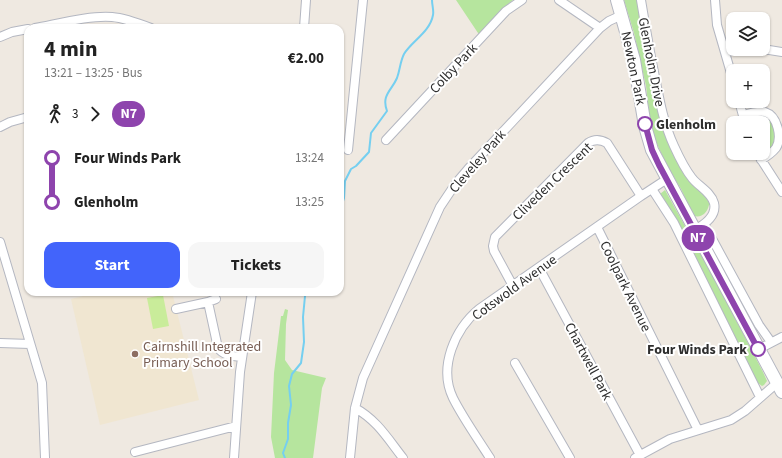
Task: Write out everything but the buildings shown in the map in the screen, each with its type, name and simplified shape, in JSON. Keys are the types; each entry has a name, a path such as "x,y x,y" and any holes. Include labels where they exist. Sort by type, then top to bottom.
{"street":[{"path":"304,24 306,0"},
{"path":"348,150 363,0"},
{"name":"Colby Park","path":"386,140 506,12 522,0"},
{"path":"559,0 600,28"},
{"name":"Newton Park","path":"617,0 634,60 648,138 652,150 667,179 699,227 758,349 779,388"},
{"name":"Glenholm Drive","path":"641,0 660,104 670,138 692,178 714,202 714,211 709,220 699,227"},
{"path":"715,0 717,25 728,64"},
{"name":"Cleveley Park","path":"350,458 355,408 361,382 436,214 448,194 472,164 600,28 609,21 622,15"},
{"path":"58,24 86,19 111,17 130,20 140,24"},
{"path":"0,37 12,32 24,30"},
{"path":"770,50 782,52"},
{"path":"748,116 754,112 766,113 774,119 777,124 777,144 770,153"},
{"path":"0,127 10,122 24,118"},
{"name":"Cliveden Crescent","path":"513,286 494,251 493,246 495,237 588,143 593,140 598,140 607,144 641,196"},
{"path":"761,160 782,192"},
{"name":"Cotswold Avenue","path":"490,458 452,397 449,381 448,366 452,348 466,322 479,310 667,179"},
{"path":"652,189 674,223 760,397"},
{"name":"Coolpark Avenue","path":"597,227 698,430"},
{"path":"699,227 771,342"},
{"path":"0,242 42,383 45,458"},
{"name":"Chartwell Park","path":"539,268 637,456"},
{"path":"234,458 242,357 251,296"},
{"path":"176,309 212,300 218,348 226,355 242,357"},
{"path":"758,349 782,337"},
{"path":"0,343 30,344"},
{"path":"515,363 570,458"},
{"path":"637,456 670,439 731,420 738,416 760,397 779,388"},
{"path":"355,408 370,417 403,458"},
{"path":"135,452 236,426"}],"shaded area":[{"name":"Cairnshill Integrated Primary School","path":"83,296 173,296 199,400 100,425 71,299"}],"green space":[{"path":"456,0 513,0 495,16 480,36"},
{"path":"624,0 638,0 660,117 710,202 710,205 702,216 694,216 681,189 666,164 654,137 646,86 634,33"},
{"path":"770,119 774,124 774,145 770,148"},
{"path":"665,190 721,291 763,372 767,381 764,385 762,386 757,383 660,194"},
{"path":"163,296 169,326 153,329 147,298"},
{"path":"285,309 288,310 285,360 292,370 326,378 322,388 313,458 275,458 271,437 274,373 281,316 283,316"}],"waterway":[{"path":"344,198 345,181 351,169 356,166 369,152 371,133 387,111 385,101 386,97 397,78 404,54 425,31 431,21 433,13 432,0"},
{"path":"285,458 283,453 288,439 288,423 291,405 289,386 292,374 301,363 304,342 303,317 305,296"}],"bus line":[{"name":"N7","path":"645,124 652,150 659,165 758,349"}],"place":[{"name":"Glenholm","path":"645,124"},
{"name":"Four Winds Park","path":"758,349"},
{"name":"Cairnshill Integrated Primary School","path":"135,354"}]}
